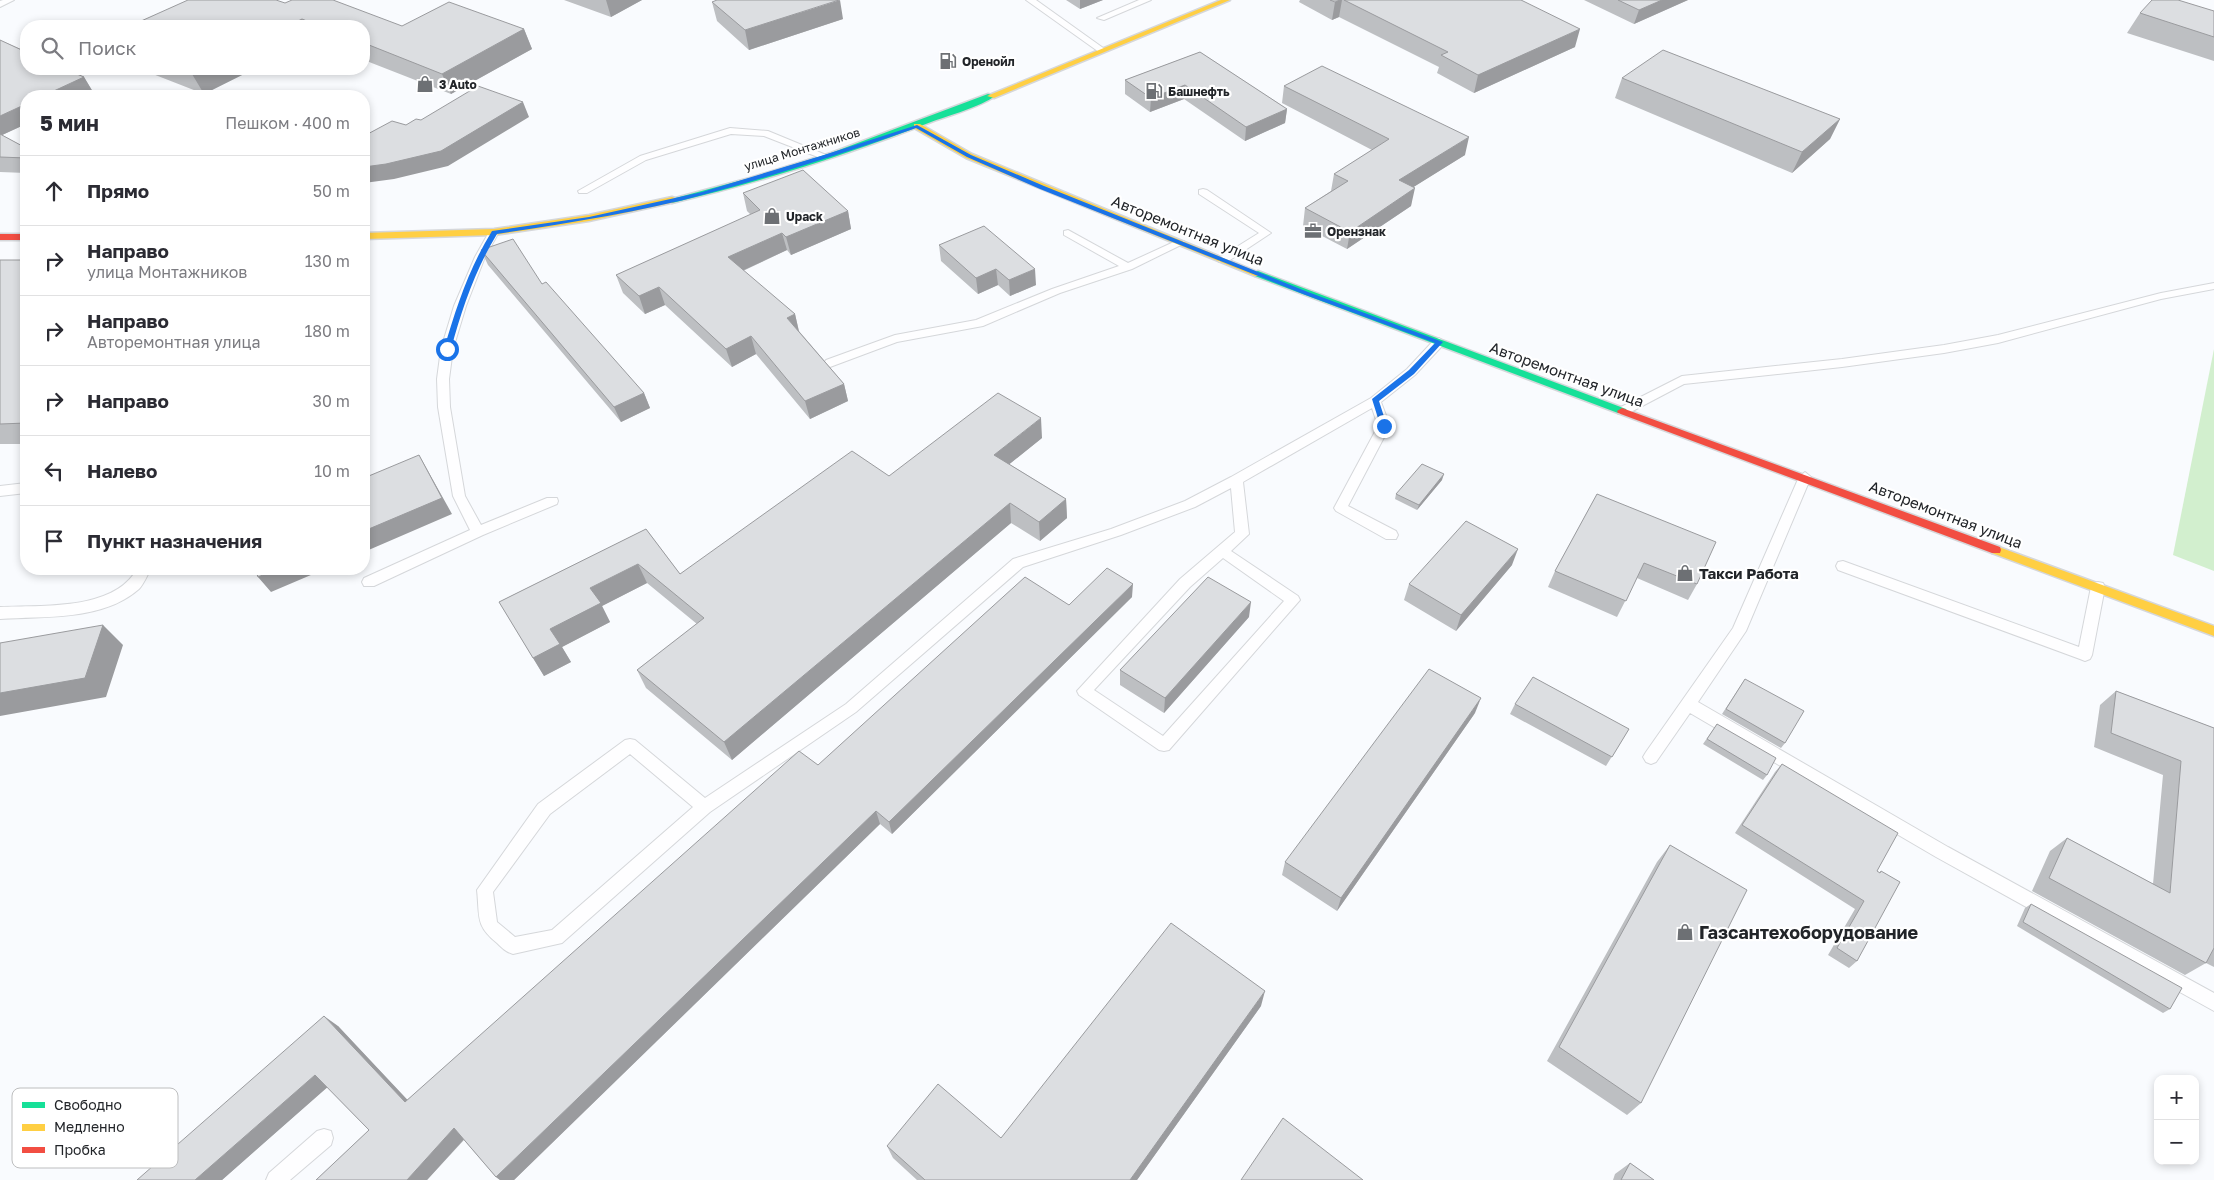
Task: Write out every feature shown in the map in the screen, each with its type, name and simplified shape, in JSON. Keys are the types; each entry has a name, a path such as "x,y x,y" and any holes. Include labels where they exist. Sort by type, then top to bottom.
{"main road":[{"name":"улица Монтажников","path":"370,236 494,232 589,218 704,193 826,157 917,126 1221,1"},
{"name":"Авторемонтная улица","path":"917,126 969,156 1223,260 2214,631"},
{"path":"0,237 20,237"}],"lane":[{"path":"0,4 10,0"},
{"path":"1030,0 1102,50"},
{"path":"1101,18 1147,0"},
{"path":"583,191 643,158 730,131 765,133 826,157"},
{"path":"1203,192 1266,233 1223,260"},
{"path":"478,532 459,496 444,407 443,379 447,349 460,306 480,258 494,232"},
{"path":"1068,232 1128,267"},
{"path":"830,363 895,339 979,323 1056,291 1128,267 1180,243"},
{"path":"1623,410 1682,380 1833,364 1944,349 1998,339 2160,296 2214,286"},
{"path":"704,807 630,745 544,809 485,890 489,926 512,946 556,937 704,807 850,708 1018,563 1116,532 1190,504 1236,480 1375,401 1411,372 1439,342"},
{"path":"1375,401 1384,426 1341,508 1391,535"},
{"path":"1651,756 1739,631 1805,477"},
{"path":"1222,551 1293,600 1164,745 1084,691 1185,583 1222,551 1242,534 1236,480"},
{"path":"0,491 20,489"},
{"path":"368,582 552,501"},
{"path":"1843,566 2085,654 2098,587"},
{"path":"0,613 88,607 110,601 135,584 140,575"},
{"path":"1688,704 1942,852 2214,1002"},
{"path":"276,1180 324,1138"}],"green space":[{"path":"2214,349 2214,571 2173,555"}],"building":[{"path":"188,0 276,0 285,3 292,0 333,0 402,26 449,2 524,29 442,74 370,45 370,20 143,20"},
{"path":"717,0 839,0 745,30 712,2"},
{"path":"1344,0 1521,0 1580,29 1478,75 1441,55 1448,52"},
{"path":"1618,0 1662,0 1639,10"},
{"path":"2152,0 2178,0 2214,11 2214,37 2140,13"},
{"path":"0,40 20,49 20,75 79,75 84,77 56,90 20,90 20,107 0,116"},
{"path":"1663,50 1840,119 1802,152 1622,78"},
{"path":"1200,52 1287,109 1246,127 1185,85 1151,98 1125,80"},
{"path":"1322,66 1469,137 1399,180 1415,188 1350,232 1305,208 1348,181 1334,174 1389,139 1284,86"},
{"path":"478,86 523,102 441,151 370,166 370,133 392,121 406,125 416,119 421,120"},
{"path":"0,134 20,145 20,158 0,157"},
{"path":"803,170 848,211 786,237 782,233 728,257 795,314 787,318 844,384 805,401 751,336 726,349 659,287 639,296 616,275 760,210 743,193"},
{"path":"984,226 1035,269 1009,280 996,269 976,278 939,245"},
{"path":"513,239 542,284 546,282 644,393 614,407 481,250"},
{"path":"0,260 20,260 20,423 0,424"},
{"path":"998,393 1041,418 994,455 1066,499 1039,522 1010,503 724,742 637,670 704,618 638,564 590,588 601,603 550,629 560,644 533,658 499,602 646,529 680,574 852,451 889,476"},
{"path":"419,455 442,498 370,528 370,475"},
{"path":"1422,464 1444,474 1419,505 1396,494"},
{"path":"1597,494 1716,542 1697,584 1644,563 1626,601 1555,571"},
{"path":"1466,521 1518,549 1461,615 1409,584"},
{"path":"1107,568 1133,584 889,822 876,811 496,1177 454,1128 407,1180 316,1180 369,1130 315,1075 195,1180 137,1180 151,1168 178,1168 178,1144 324,1016 405,1102 799,751 818,765 1025,577 1069,605"},
{"path":"1208,577 1251,602 1165,698 1120,670"},
{"path":"103,625 85,678 0,693 0,643"},
{"path":"1429,669 1481,698 1341,898 1285,862"},
{"path":"1533,677 1629,729 1612,757 1515,704"},
{"path":"1745,679 1804,711 1785,743 1726,709"},
{"path":"2116,691 2214,728 2214,948 2206,963 2049,878 2067,838 2170,893 2181,761 2111,733"},
{"path":"1717,724 1776,758 1767,775 1707,739"},
{"path":"1782,764 1898,833 1877,871 1880,873 1881,871 1900,882 1857,961 1837,948 1864,901 1742,825"},
{"path":"1670,845 1747,890 1641,1103 1559,1047"},
{"path":"2031,904 2182,988 2170,1009 2023,922"},
{"path":"1171,923 1265,991 1130,1180 925,1180 887,1146 938,1084 1001,1138"},
{"path":"1283,1118 1363,1180 1241,1180"},
{"path":"1630,1163 1654,1180 1621,1180"}],"traffic: fast":[{"path":"672,200 753,180 834,155 913,127 991,96"},
{"path":"1258,274 1622,411"}],"traffic: slow":[{"path":"991,96 1227,0"},
{"path":"917,126 969,156 1258,274"},
{"path":"370,236 494,232 589,218 672,200"},
{"path":"1996,550 2214,631"}],"traffic: jam":[{"path":"0,237 20,237"},
{"path":"1622,411 1996,550"}],"place":[{"name":"Оренойл","path":"948,61"},
{"name":"3 Auto","path":"425,84"},
{"name":"Башнефть","path":"1154,91"},
{"name":"Upack","path":"772,216"},
{"name":"Орензнак","path":"1313,231"},
{"name":"Такси Работа","path":"1685,573"},
{"name":"Газсантехоборудование","path":"1685,932"}],"route":[{"path":"447,349 460,306 480,258 494,232 589,218 704,193 826,157 917,126 969,156 1042,187 1306,293 1439,342 1411,372 1375,401 1384,426"}]}
